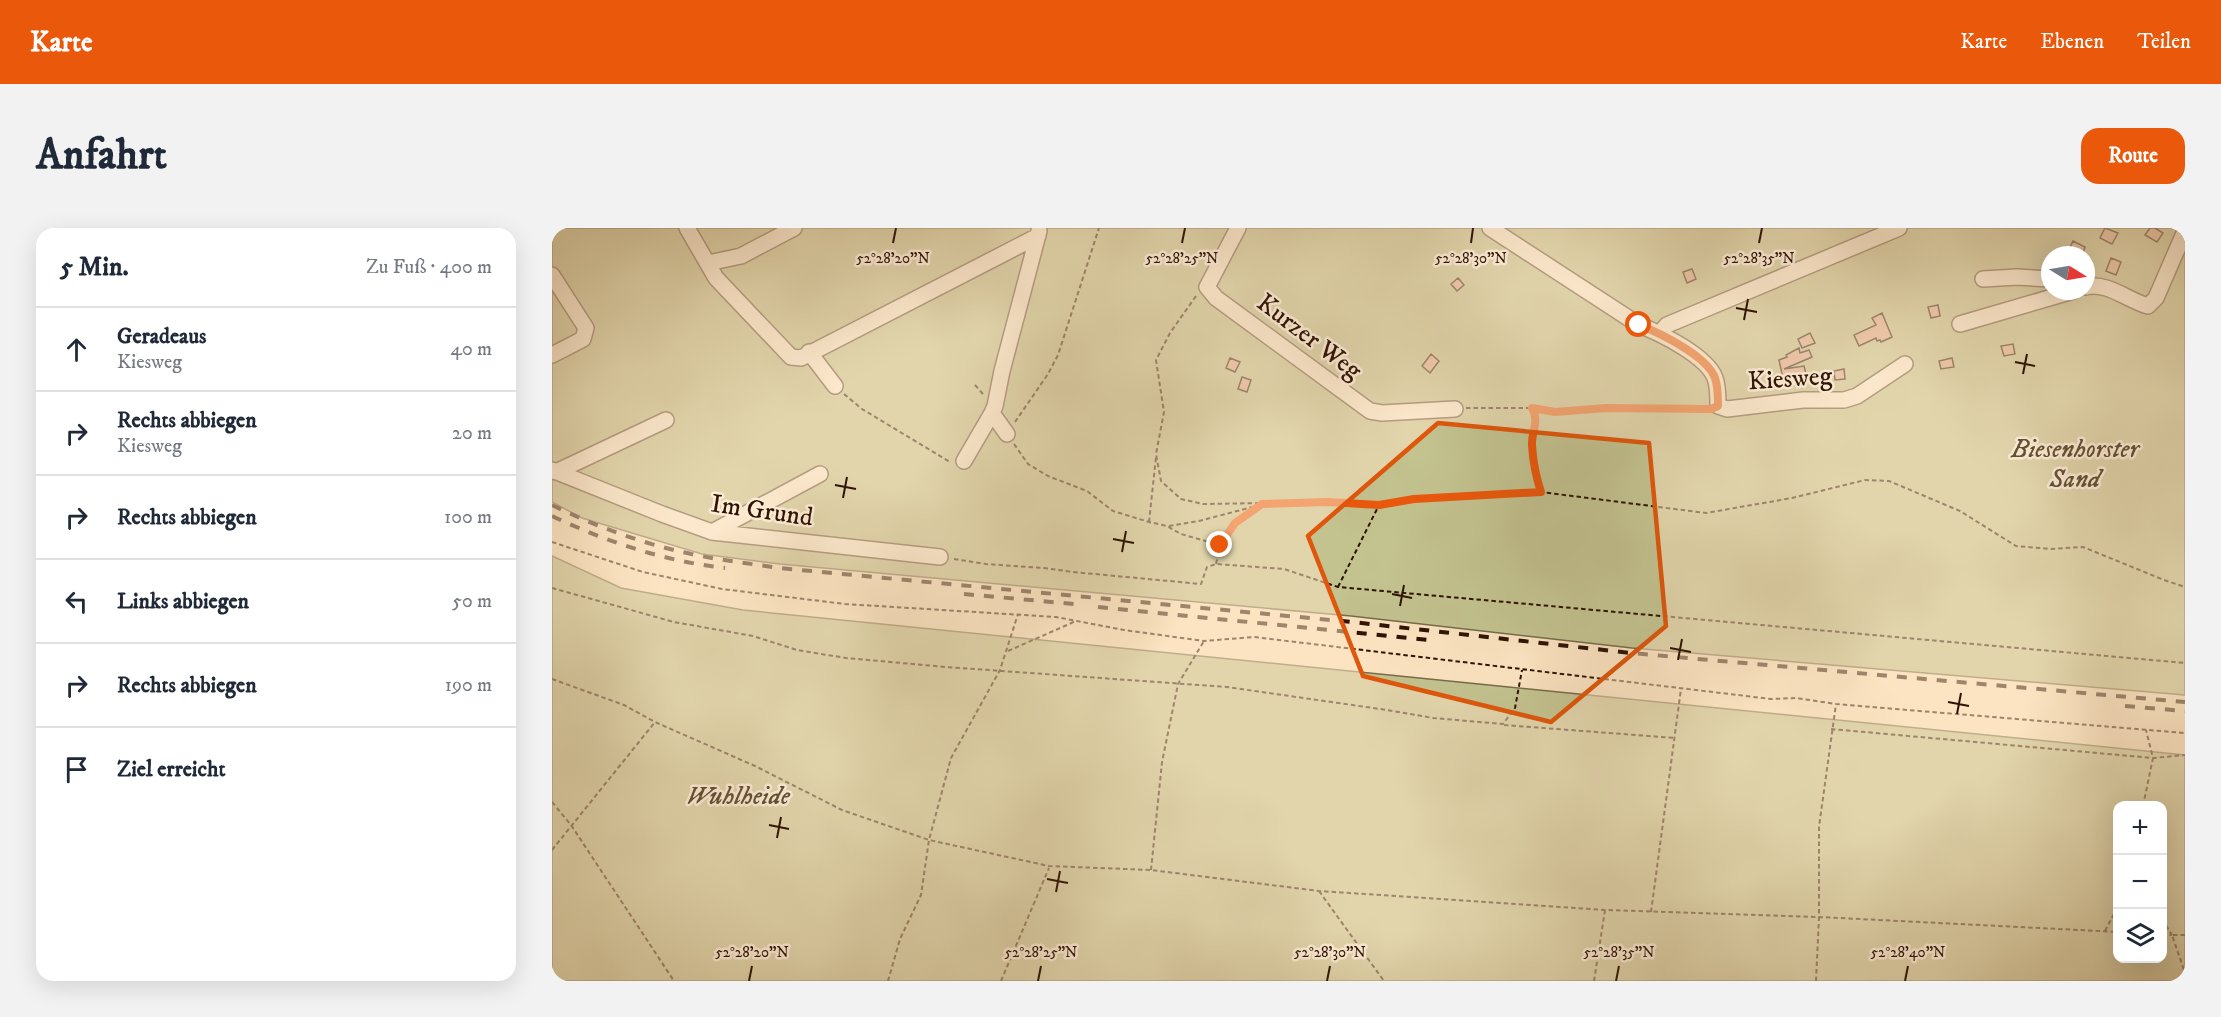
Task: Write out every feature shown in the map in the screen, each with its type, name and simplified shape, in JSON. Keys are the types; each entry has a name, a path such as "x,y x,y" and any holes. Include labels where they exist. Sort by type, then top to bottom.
{"lane":[{"path":"687,228 716,278 791,357 801,358 924,296 1038,232"},
{"path":"708,263 741,256 794,228"},
{"path":"1212,275 1238,228"},
{"name":"Kiesweg","path":"1490,228 1639,325 1660,333 1708,364 1715,378 1718,406 1727,408 1803,400 1844,400 1857,396 1905,364"},
{"path":"1660,333 1667,325 1899,228"},
{"path":"2095,288 2148,306 2156,298 2185,231"},
{"path":"964,461 995,406 1038,232"},
{"name":"Kurzer Weg","path":"1212,275 1207,287 1216,298 1362,407 1382,413 1455,409"},
{"path":"552,276 586,328 583,339 552,355"},
{"path":"1983,279 2041,278"},
{"path":"1960,324 2042,300"},
{"path":"809,352 835,386"},
{"path":"992,413 1007,434"},
{"path":"554,471 666,420"},
{"name":"Im Grund","path":"554,471 712,532 940,557"},
{"path":"712,532 820,474"}],"path":[{"path":"1098,228 1058,355 1048,374 1007,434 1028,464 1048,476 1087,491 1113,511 1167,526 1181,534 1220,545"},
{"path":"1149,522 1156,454 1164,412 1156,360 1170,333 1212,275"},
{"path":"835,386 862,409 957,465 964,461"},
{"path":"1455,409 1532,408 1555,412 1606,408 1711,409 1718,406"},
{"path":"1532,408 1536,420 1531,441 1534,471 1541,492"},
{"path":"1156,454 1161,481 1181,499 1203,504 1328,502 1379,505 1414,499 1541,492 1706,513 1792,498 1865,480 1889,481 1960,511 2016,546 2051,549 2083,547 2185,587"},
{"path":"1167,526 1199,521 1262,504"},
{"path":"1216,564 1220,545 1235,523 1262,504"},
{"path":"1338,587 1379,505"},
{"path":"552,542 643,572 722,590 845,604 1056,617 1124,630 1204,641 1254,637 1771,699 1796,698 1836,704 2185,733"},
{"path":"940,557 986,564 1201,584 1207,567 1216,564 1284,569 1338,587 2185,663"},
{"path":"552,588 674,621 753,636 797,650 846,658 1237,688 1433,718 1675,738"},
{"path":"888,981 900,939 921,895 929,840 951,758 1000,670 1018,614"},
{"path":"1007,651 1076,621"},
{"path":"1151,870 1162,762 1178,684 1204,641"},
{"path":"1503,724 1515,708 1522,670"},
{"path":"552,679 624,705 655,722 755,766 842,810 929,840 1049,866 1151,870 1319,891 1605,910 1819,917 2113,932"},
{"path":"1651,912 1681,689"},
{"path":"1816,981 1819,827 1836,704"},
{"path":"552,850 655,722"},
{"path":"1831,729 2153,758 2185,755"},
{"path":"2144,801 2153,758 2146,730"},
{"path":"552,802 571,825 674,981"},
{"path":"1001,981 1049,866"},
{"path":"1319,891 1384,981"},
{"path":"2105,932 2116,909"},
{"path":"1594,981 1605,910"},
{"path":"2167,926 2185,973"},
{"path":"2167,934 2185,935"}],"highlighted area":[{"path":"1438,423 1649,443 1666,626 1551,722 1363,676 1308,536"}],"green space":[{"name":"Biesenhorster Sand","path":"552,228 2185,228 2185,695 1632,648 1351,616 780,564 702,554 582,518 552,502"},
{"name":"Wuhlheide","path":"552,556 621,588 743,610 2185,755 2185,981 552,981"}],"building":[{"path":"2105,228 2118,233 2112,244 2100,238"},
{"path":"2150,228 2163,233 2157,242 2145,235"},
{"path":"2073,241 2083,246 2071,246"},
{"path":"2111,258 2121,262 2116,275 2106,271"},
{"path":"1692,269 1696,279 1687,283 1683,272"},
{"path":"1458,278 1464,285 1457,291 1451,284"},
{"path":"1938,305 1940,316 1931,318 1928,307"},
{"path":"1882,313 1892,337 1881,342 1876,338 1859,346 1854,335 1876,325 1872,318"},
{"path":"1810,333 1815,343 1802,348 1798,339"},
{"path":"2013,344 2015,354 2004,356 2001,346"},
{"path":"1799,348 1800,353 1809,350 1812,357 1784,369 1804,366 1807,377 1784,383 1779,360"},
{"path":"1431,354 1439,361 1430,373 1422,366"},
{"path":"1230,358 1240,362 1235,372 1226,368"},
{"path":"1952,358 1954,367 1941,369 1939,361"},
{"path":"1844,369 1845,379 1835,380 1834,371"},
{"path":"1242,377 1251,380 1247,392 1238,389"}],"railway":[{"path":"552,505 606,529 643,542 711,558 779,568 1352,622 1631,653 2185,702"},
{"path":"552,516 636,549 680,561 725,568"},
{"path":"964,594 1074,604"},
{"path":"1098,607 1429,640"},
{"path":"2125,706 2185,711"}],"route":[{"path":"1220,545 1235,523 1262,504 1328,502 1379,505 1414,499 1541,492 1534,471 1531,441 1536,420 1532,408 1555,412 1606,408 1689,410 1711,409 1718,406 1715,378 1708,364 1660,333 1639,325"}]}
